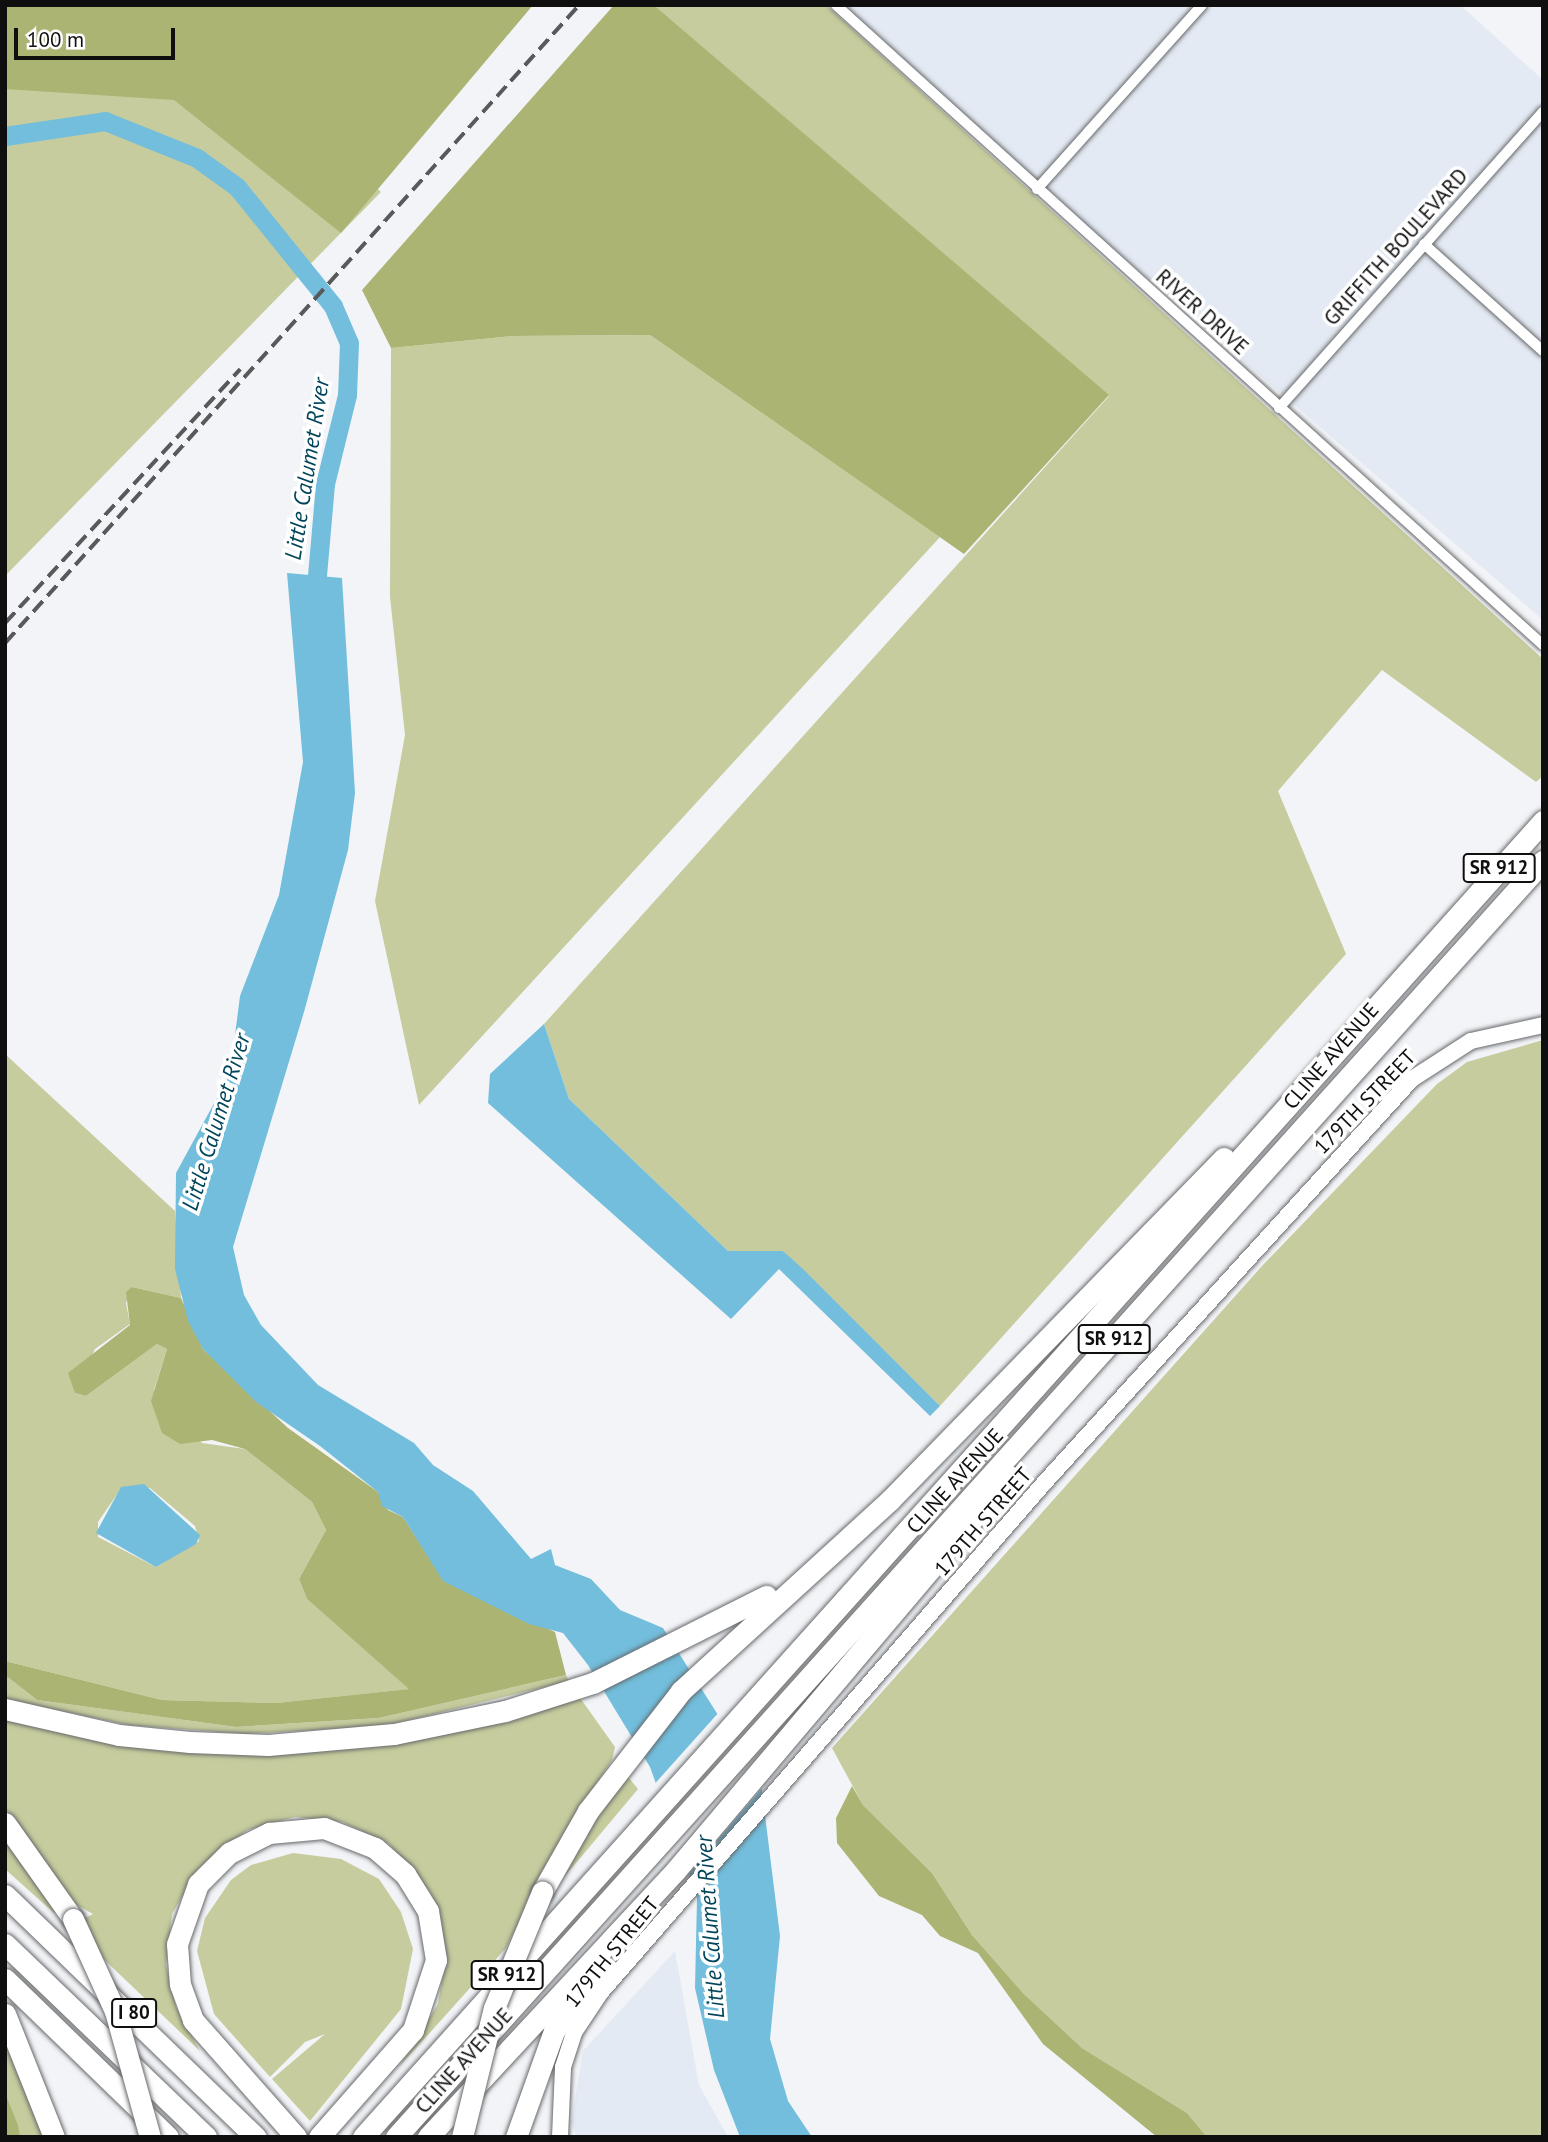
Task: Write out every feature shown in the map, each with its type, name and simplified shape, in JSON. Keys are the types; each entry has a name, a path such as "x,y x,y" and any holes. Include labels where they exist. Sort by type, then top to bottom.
{"highway":[{"name":"CLINE AVENUE","path":"363,2137 1543,821"},
{"name":"CLINE AVENUE","path":"396,2137 1543,861"},
{"path":"462,2137 494,2008 542,1892 613,1774 718,1653 824,1559 1225,1156 1278,1117"},
{"path":"428,2137 648,1902 761,1774 1011,1474 1094,1362"},
{"path":"5,1709 119,1735 268,1745 429,1728 568,1691 703,1632 824,1559"},
{"path":"5,1823 73,1919 115,2011 150,2137"},
{"path":"296,2137 193,2020 180,1985 177,1944 198,1884 229,1853 269,1833 324,1828 375,1847 405,1874 428,1911 436,1960 413,2030 320,2137"},
{"name":"I 80","path":"5,1895 256,2137"},
{"path":"516,2137 554,2031 648,1902"},
{"name":"I 80","path":"5,1944 206,2137"},
{"path":"5,1979 168,2137"},
{"path":"5,2014 54,2137"}],"street":[{"name":"RIVER DRIVE","path":"836,5 1543,645"},
{"path":"1037,189 1202,5"},
{"name":"GRIFFITH BOULEVARD","path":"1279,408 1543,112"},
{"path":"1424,244 1543,351"},
{"name":"179TH STREET","path":"560,2137 559,2087 575,2031 601,1992 1045,1482 1403,1088 1460,1046 1543,1025"}],"shaded area":[{"path":"832,5 1460,5 1543,80 1543,620"},
{"path":"675,1951 699,2085 728,2137 577,2137 571,2123 583,2051"}],"green space":[{"path":"5,5 190,21 381,192 5,576"},
{"path":"5,5 533,5 341,233 174,100 5,89"},
{"path":"614,5 654,5 1109,395 964,554 650,335 513,336 391,348 362,290"},
{"path":"654,5 826,5 1543,659 1543,776 1536,782 1382,670 1278,791 1346,954 940,1406 783,1251 728,1251 569,1099 544,1024 1109,396"},
{"path":"650,335 940,537 419,1105 375,901 405,735 390,597 391,348 513,336"},
{"path":"1543,1040 1543,2137 1207,2137 1187,2113 1082,2048 1024,1994 972,1935 932,1873 863,1805 832,1748 1262,1266 1437,1084 1467,1062"},
{"path":"5,1054 175,1211 181,1298 132,1287 126,1303 130,1324 95,1349 75,1393 86,1396 157,1344 167,1349 154,1390 202,1443 245,1449 312,1502 326,1530 299,1579 307,1599 410,1689 276,1703 162,1700 5,1661","holes":["122,1487 150,1488 195,1526 199,1541 156,1567 98,1537 98,1522"]},
{"path":"132,1287 181,1298 203,1349 288,1428 378,1492 388,1510 403,1517 444,1581 555,1632 566,1675 379,1718 236,1727 37,1700 5,1675 5,1661 162,1700 276,1703 409,1689 307,1599 299,1579 326,1530 312,1502 245,1449 212,1440 180,1444 162,1433 151,1401 167,1349 157,1344 86,1396 75,1393 68,1373 130,1325 126,1292"},
{"path":"5,1675 37,1700 236,1727 379,1718 566,1675 569,1681 385,1726 245,1734 128,1725 5,1699"},
{"path":"578,1695 615,1747 612,1760 563,1834 506,1948 399,2067 438,2004 446,1954 430,1892 389,1844 342,1822 295,1817 247,1830 199,1868 172,1914 166,1965 176,2007 200,2051 69,1926 93,1914 75,1904 5,1808 5,1715 240,1749"},
{"path":"624,1772 638,1789 550,1894"},
{"path":"852,1786 863,1805 932,1873 972,1935 1024,1994 1082,2048 1187,2113 1207,2137 1157,2137 1043,2044 978,1953 940,1936 922,1915 879,1896 837,1843 836,1818"},
{"path":"5,1834 59,1910 54,1913 5,1869"},
{"path":"293,1853 341,1859 379,1879 401,1912 413,1949 401,2009 310,2121 272,2079 325,2034 305,2042 270,2077 214,2014 197,1951 205,1918 231,1880 251,1865"},
{"path":"5,2034 44,2137 20,2137 5,2093"},
{"path":"5,2093 18,2125 20,2137 5,2137"}],"water":[{"path":"287,573 342,578 355,793 348,850 304,1012 233,1247 244,1295 261,1325 318,1385 414,1443 433,1465 473,1491 531,1559 551,1549 555,1565 591,1579 620,1610 663,1628 761,1783 780,1936 770,2039 788,2101 812,2137 740,2137 714,2070 695,1988 697,1898 650,1767 588,1665 563,1633 529,1624 443,1581 403,1517 382,1506 378,1492 320,1446 256,1402 203,1349 188,1321 175,1269 176,1173 230,1074 240,996 279,895 303,762"},
{"path":"544,1024 569,1099 728,1251 783,1251 940,1406 930,1416 779,1269 731,1319 488,1103 490,1074"},
{"path":"144,1484 200,1535 196,1544 156,1567 96,1533 121,1487"}],"pier":[{"path":"720,1711 754,1757 764,1786 686,1877 651,1788"}],"waterway":[{"name":"Little Calumet River","path":"5,136 105,121 197,158 237,187 333,306 349,343 347,395 325,484 315,599"}],"railway":[{"path":"5,643 579,5"},
{"path":"5,623 240,369"}]}
